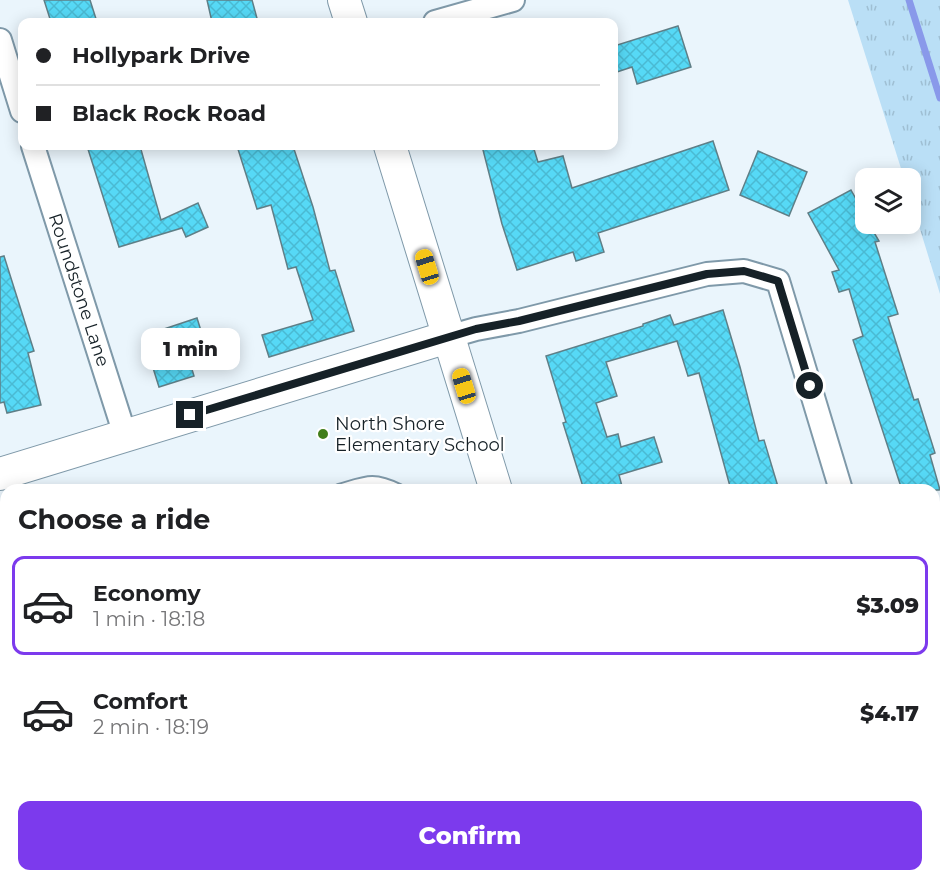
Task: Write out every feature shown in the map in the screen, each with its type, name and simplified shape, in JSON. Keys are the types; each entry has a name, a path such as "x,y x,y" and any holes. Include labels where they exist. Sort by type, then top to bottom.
{"street":[{"path":"344,0 350,18"},
{"path":"449,18 513,0"},
{"path":"0,40 18,98"},
{"name":"Roundstone Lane","path":"34,150 125,435"},
{"path":"391,150 494,484"},
{"path":"0,474 476,329 519,321 707,274 744,271 778,281 840,484"}],"lane":[{"path":"362,484 369,482 387,484"}],"green space":[{"path":"848,0 940,0 940,294 921,232 921,168 901,168"}],"building":[{"path":"44,0 90,0 96,18 50,18"},
{"path":"207,0 252,0 257,18 211,18"},
{"path":"678,26 691,67 637,84 632,67 618,72 618,45"},
{"path":"713,141 729,190 598,233 604,252 576,261 573,252 517,270 502,224 483,150 534,150 538,162 563,156 572,188"},
{"path":"88,150 141,150 161,220 198,203 208,227 186,237 182,228 119,247"},
{"path":"238,150 294,150 330,271 335,270 354,331 269,357 262,335 313,320 296,267 288,269 271,205 257,209"},
{"path":"758,151 807,172 789,216 740,195"},
{"path":"851,190 855,197 855,234 875,234 879,241 875,242 898,314 888,317 914,400 918,399 935,453 930,455 938,484 900,484 853,340 863,336 849,289 839,292 832,272 839,270 808,213"},
{"path":"4,256 34,351 28,353 41,405 7,413 4,402 0,403 0,257"},
{"path":"723,310 759,441 764,440 777,484 729,484 699,373 688,376 677,341 606,362 617,396 596,403 607,437 618,434 621,447 654,437 662,462 619,475 621,484 582,484 563,423 566,422 546,356 643,326 643,324 670,315 674,325"},
{"path":"197,318 207,350 188,356 194,376 159,387 143,336"}],"waterway":[{"path":"909,0 940,98"}],"place":[{"name":"North Shore Elementary School","path":"323,434"}],"route":[{"path":"190,415 476,329 519,321 707,274 744,271 778,281 810,386"}]}
